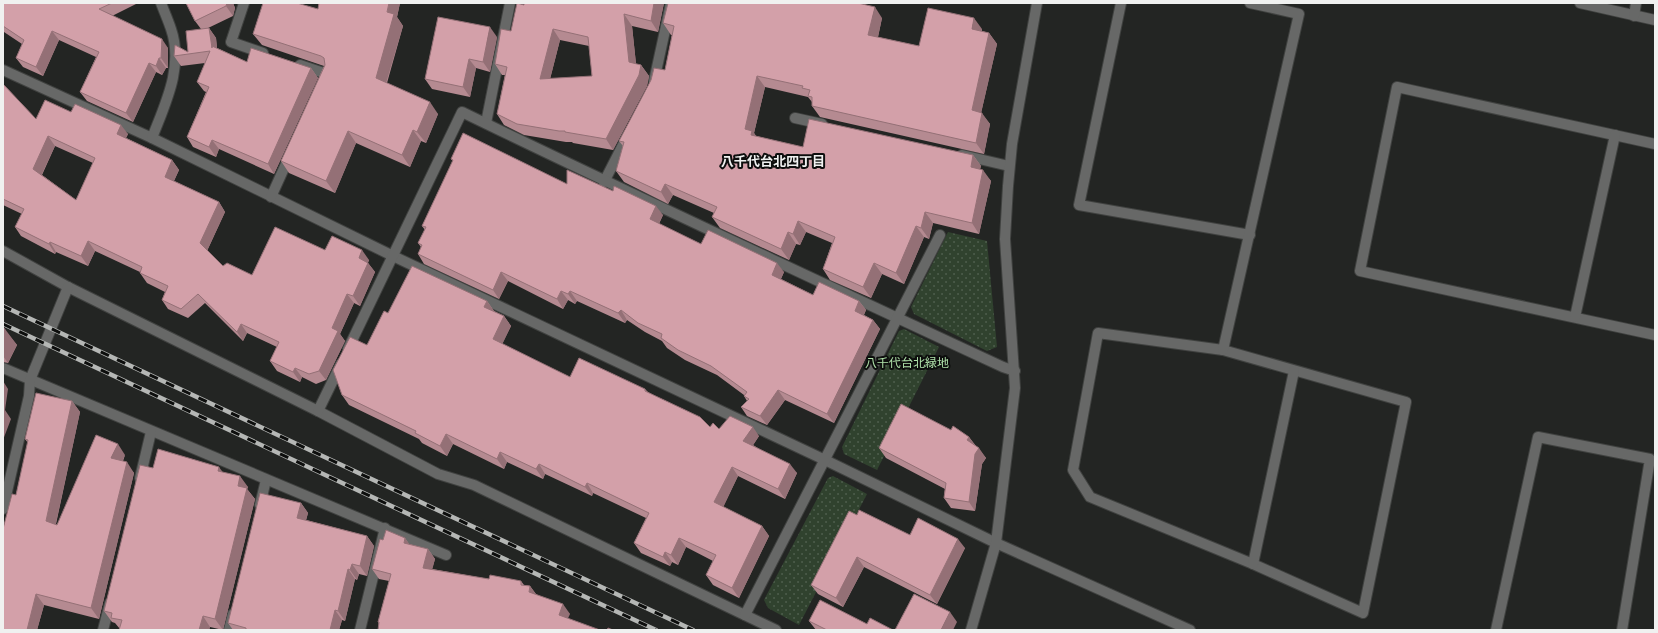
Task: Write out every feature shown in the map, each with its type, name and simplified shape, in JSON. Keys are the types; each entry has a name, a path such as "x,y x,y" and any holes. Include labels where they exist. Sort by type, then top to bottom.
{"street":[{"path":"152,138 172,86 175,70 176,54 172,30 161,3"},
{"path":"244,3 231,42 275,57"},
{"path":"486,123 510,3"},
{"path":"653,88 671,3"},
{"path":"972,630 996,543 1014,396 1015,371 1005,239 1009,166 1037,3"},
{"path":"1121,3 1079,205 1250,235"},
{"path":"1223,350 1299,14 1250,3"},
{"path":"1580,3 1655,20"},
{"path":"1634,16 1636,3"},
{"path":"290,62 327,74 321,89"},
{"path":"3,70 152,138 393,256 825,460 996,543 1190,630"},
{"path":"1655,144 1396,87 1360,271 1655,335"},
{"path":"318,411 462,112 604,182 896,318 1003,367 1015,371"},
{"path":"795,118 833,127"},
{"path":"604,182 632,128"},
{"path":"1575,318 1615,135"},
{"path":"271,197 294,146"},
{"path":"954,154 1009,166"},
{"path":"745,615 896,318 940,235"},
{"path":"3,251 68,287 318,411 438,474 474,485 776,630"},
{"path":"3,509 29,396 30,380 68,287"},
{"path":"1098,333 1223,350 1294,370 1406,402 1363,613 1253,564 1090,497 1073,470 1098,333"},
{"path":"3,368 151,432 385,528 446,555"},
{"path":"1253,564 1294,370"},
{"path":"138,485 151,432"},
{"path":"1496,630 1538,437 1653,459 1622,630"},
{"path":"257,518 266,480"},
{"path":"360,630 385,528"},
{"path":"103,630 112,592"},
{"path":"229,630 234,608"}],"green space":[{"path":"948,232 987,241 997,347 987,351 914,314 911,307"},
{"name":"八千代台北緑地","path":"904,329 939,347 877,470 844,454 842,447 899,331"},
{"path":"833,476 867,494 799,625 768,608 764,600 828,478"}],"building":[{"path":"3,3 112,3 99,9 162,39 161,58 159,58 156,66 149,63 126,113 80,92 99,52 52,31 36,67 16,58 24,40 3,26"},
{"path":"186,3 227,3 226,6 195,21"},
{"path":"263,3 297,3 318,9 319,3 389,3 387,12 394,14 376,78 430,102 417,132 413,130 402,155 348,131 326,181 281,161 325,65 324,58 321,56 253,34"},
{"path":"517,3 524,5 524,3 654,3 651,21 624,14 629,62 641,65 639,75 606,139 517,124 497,114 507,67 495,64 501,29 511,31","holes":["553,29 588,37 592,76 540,79"]},
{"path":"668,3 858,3 875,7 868,35 919,46 928,8 974,18 972,29 989,33 972,110 982,113 976,143 812,106 812,97 808,96 810,90 802,88 803,86 757,76 745,129 752,131 751,135 803,147 809,119 973,155 971,167 983,170 972,223 925,212 921,228 916,226 896,273 874,263 863,287 823,269 835,237 798,221 793,234 788,232 781,249 712,217 717,207 665,184 661,192 616,171 624,142 619,141 651,80 654,68 665,70 674,26 663,23"},
{"path":"438,17 490,27 483,62 469,59 463,87 425,79"},
{"path":"209,28 212,48 212,46 247,62 251,48 311,68 268,164 212,140 209,147 187,137 209,87 197,82 210,51 174,56 175,45 188,52 186,31"},
{"path":"3,84 36,119 45,100 71,112 75,104 121,125 117,134 172,160 165,177 219,202 200,243 223,266 227,263 252,275 275,227 325,250 332,236 362,250 359,258 368,263 353,296 347,294 332,328 338,331 319,371 309,374 295,368 293,372 270,361 279,342 241,324 237,332 198,294 181,309 162,300 168,286 140,273 142,267 88,241 81,256 50,242 49,244 15,227 24,209 3,199","holes":["48,136 95,158 76,200 33,169"]},
{"path":"463,133 567,184 567,170 613,191 614,186 656,206 650,219 701,244 708,230 777,263 772,275 813,295 819,282 859,301 855,311 873,320 827,414 778,390 760,416 741,407 749,399 744,396 747,392 711,366 678,350 661,338 662,334 638,323 621,310 618,313 570,291 568,294 561,291 557,299 501,272 493,290 418,254 422,245 418,243 426,227 422,226 453,160 451,159"},
{"path":"412,266 487,301 484,307 504,316 493,339 570,377 579,358 700,417 710,427 713,423 719,429 730,416 753,427 743,441 790,464 778,489 732,467 714,502 762,526 732,588 706,575 716,555 679,538 671,555 665,552 663,557 634,543 649,513 587,483 585,487 539,464 536,469 500,452 497,459 446,434 440,446 415,433 416,431 342,395 333,370 350,337 367,345 384,311 388,313"},
{"path":"36,393 72,401 46,521 57,525 96,435 118,444 111,458 127,462 91,608 36,594 27,630 3,630 3,529 12,494 16,495 28,440 25,439"},
{"path":"901,404 951,430 953,426 969,437 967,440 979,448 975,454 969,502 944,498 946,483 879,448"},
{"path":"158,449 219,467 218,471 240,476 238,486 247,488 215,619 203,616 199,630 119,630 122,620 111,618 112,613 104,611 140,465 153,468"},
{"path":"260,493 301,503 297,518 367,536 360,566 352,564 350,570 348,569 338,611 335,610 330,630 246,630 246,628 228,623"},
{"path":"859,510 910,535 918,518 958,539 930,595 857,557 836,598 811,585 849,511 857,515"},
{"path":"386,530 405,538 404,543 428,549 423,568 489,579 490,575 521,581 521,585 530,586 529,592 563,604 559,615 600,630 378,630 378,622 391,574 372,569 380,539 383,540"},
{"path":"914,594 950,612 941,630 895,630"},
{"path":"820,600 867,624 870,618 893,630 827,630 809,621"}],"railway":[{"path":"3,306 693,630"},
{"path":"3,324 656,630"}],"district":[{"name":"八千代台北四丁目","path":"773,161"}]}
